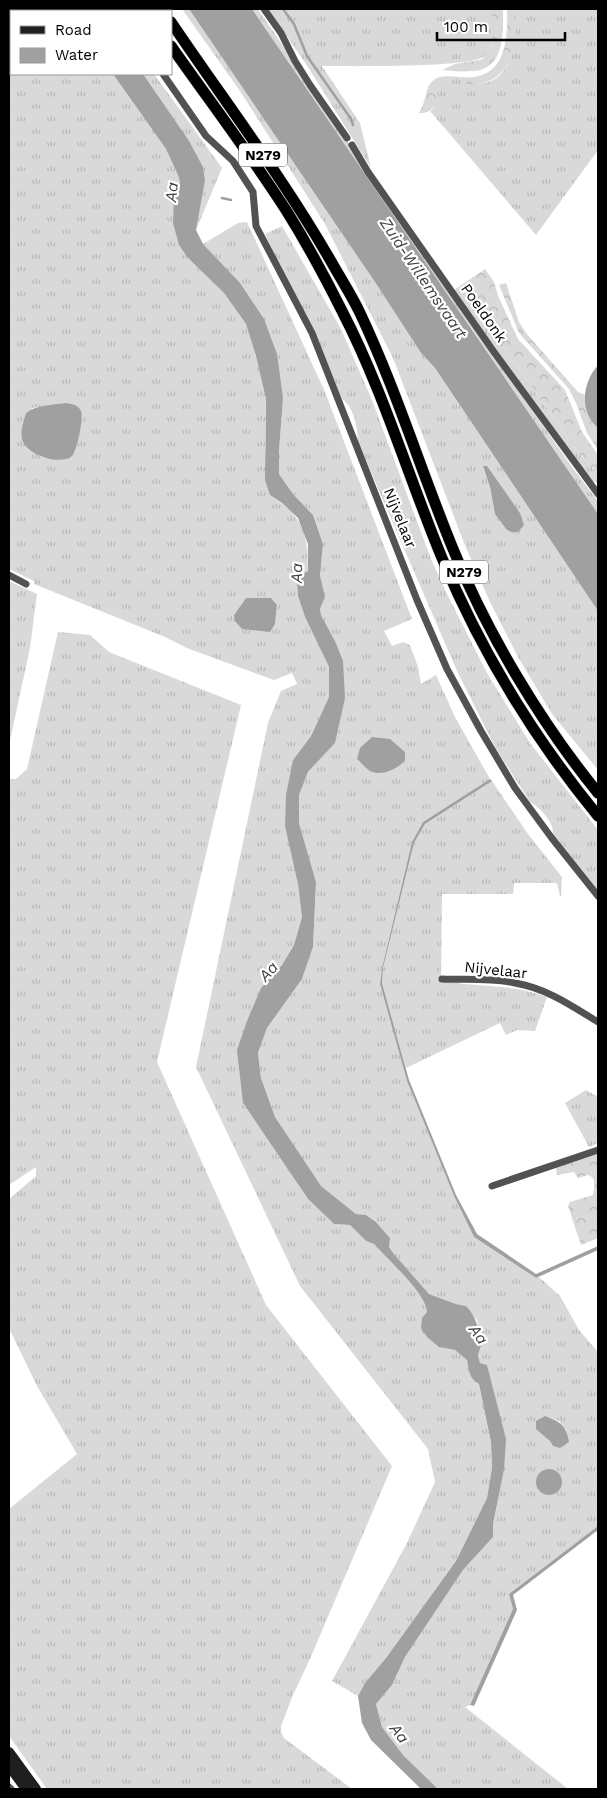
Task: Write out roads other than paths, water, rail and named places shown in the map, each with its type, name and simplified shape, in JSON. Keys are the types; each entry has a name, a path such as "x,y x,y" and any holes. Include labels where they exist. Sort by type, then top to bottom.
{"highway":[{"name":"N279","path":"172,23 315,234 360,311 381,360 454,552 480,607 542,716 598,793"},
{"name":"N279","path":"172,47 286,210 342,311 368,366 442,558 472,622 528,720 563,771 598,816"}],"main road":[{"path":"9,1752 36,1789"},
{"path":"9,1766 26,1789"}],"street":[{"name":"Poeldonk","path":"264,9 288,45 295,61 368,172 494,352 598,494"},
{"name":"Nijvelaar","path":"164,75 207,137 234,161 253,192 256,226 312,333 417,600 447,669 515,788 598,896"},
{"path":"9,575 26,584"},
{"name":"Nijvelaar","path":"442,979 515,982 538,989 563,1000 598,1022"},
{"path":"492,1186 598,1150"}],"water":[{"name":"Zuid-Willemsvaart","path":"189,9 252,9 598,514 598,611 435,368 421,353 375,282"},
{"name":"Aa","path":"114,75 144,75 189,141 203,167 205,181 196,230 203,244 240,283 264,319 277,354 283,398 279,474 293,494 313,515 323,544 320,575 325,597 320,609 321,615 343,661 345,698 335,743 308,772 299,795 299,823 316,882 313,947 302,979 267,1028 258,1053 261,1078 275,1117 321,1186 356,1214 366,1215 376,1222 390,1238 389,1247 394,1254 429,1294 466,1306 472,1314 483,1339 478,1355 480,1363 487,1365 506,1439 504,1470 493,1524 493,1537 463,1570 405,1657 392,1685 376,1704 382,1727 403,1755 438,1789 421,1789 371,1740 362,1723 358,1696 365,1683 386,1658 456,1561 487,1498 492,1468 491,1442 479,1384 471,1377 467,1360 455,1350 439,1347 427,1337 421,1328 422,1318 427,1312 420,1295 405,1276 374,1244 366,1241 350,1225 334,1224 308,1199 243,1103 237,1050 261,988 282,965 294,945 302,917 298,884 285,826 286,795 293,760 311,736 329,697 329,667 305,617 298,596 297,583 303,574 308,571 308,544 298,518 270,495 265,480 266,399 246,324 224,293 188,258 179,245 173,223 174,197 180,182 166,149"},
{"path":"598,365 598,428 588,414 585,406 585,397 589,380"},
{"path":"65,403 78,407 82,414 81,427 74,453 66,459 59,460 36,454 25,445 22,439 22,426 26,413 39,407"},
{"path":"483,466 487,466 520,513 524,525 518,532 511,532 506,529 495,514 490,487"},
{"path":"246,598 271,598 277,605 275,624 270,632 242,629 235,621 234,615"},
{"path":"372,737 390,739 405,752 405,761 384,773 375,773 368,770 357,759 360,748"},
{"path":"490,779 492,781 425,824 414,843 383,968 382,983 409,1080 456,1195 477,1234 536,1274 598,1246 598,1250 536,1278 474,1237 454,1196 407,1081 380,984 382,968 412,842 423,822"},
{"path":"545,1416 562,1425 569,1442 560,1448 553,1446 536,1429 536,1421"},
{"path":"549,1469 558,1473 562,1482 558,1491 549,1495 540,1491 536,1482 540,1473"},
{"path":"598,1526 598,1530 513,1595 517,1610 474,1706 470,1705 513,1609 509,1594"}],"waterway":[{"path":"283,9 294,24 307,56 351,119 353,125"},
{"path":"222,198 231,200"}]}
